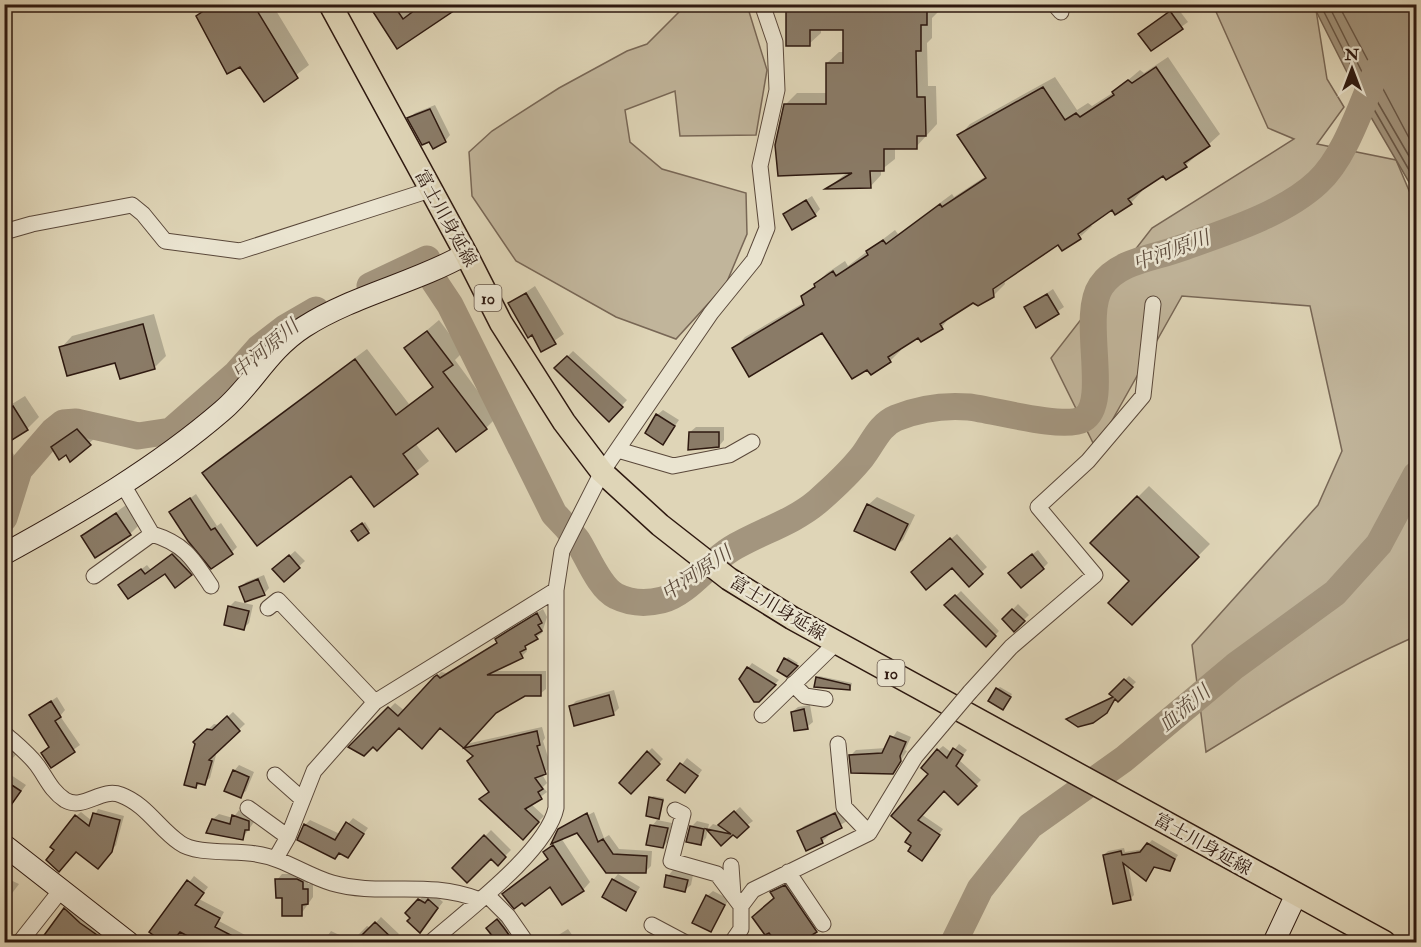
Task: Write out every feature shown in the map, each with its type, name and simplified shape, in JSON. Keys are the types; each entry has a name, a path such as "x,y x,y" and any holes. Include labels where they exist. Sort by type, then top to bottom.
{"main road":[{"name":"富士川身延線","path":"330,4 423,192 459,258 564,422 602,472 696,555 836,643 1384,942"}],"street":[{"path":"432,942 483,897 539,841 553,821 556,808 556,590 562,551 602,472 711,313 754,260 767,228 759,166 777,90 775,42 762,4"},
{"path":"4,232 32,224 132,206 143,214 165,241 240,251 386,206 423,192"},
{"path":"4,554 122,483 204,427 229,405 281,343 306,326 426,275 459,258"},
{"path":"737,900 788,872 869,833 915,757 970,692 1011,647 1095,575 1038,507 1114,434 1143,396 1153,304"},
{"path":"618,450 673,466 729,455 752,442"},
{"path":"122,483 152,534 170,540 184,549 211,586"},
{"path":"94,576 152,534"},
{"path":"276,858 288,837 314,771 375,702 556,590"},
{"path":"268,608 278,600 375,702"},
{"path":"762,715 836,643"},
{"path":"793,684 806,696 825,699"},
{"path":"4,733 37,765 47,782 63,799 74,804 86,802 104,793 119,794 148,811 180,843 193,849 229,850 276,858 331,883 359,887 425,887 483,897 508,916 526,942"},
{"path":"838,744 844,807 869,833"},
{"path":"275,775 302,799"},
{"path":"248,808 288,837"},
{"path":"675,810 683,814 671,861 717,874 737,900"},
{"path":"4,845 122,940"},
{"path":"731,866 741,929 732,942"},
{"path":"788,872 824,924"},
{"path":"21,942 61,890"},
{"path":"1274,942 1296,895"},
{"path":"652,925 684,942"}],"shaded area":[{"path":"686,5 747,5 767,70 756,135 680,136 675,91 625,110 630,142 662,169 746,193 747,234 726,284 676,339 616,317 516,261 472,196 469,152 492,131 559,88 627,51 647,44"},
{"path":"1213,5 1312,5 1316,10 1327,79 1344,107 1317,144 1396,160 1416,207 1416,636 1309,690 1206,752 1192,645 1318,505 1342,451 1310,306 1182,296 1096,449 1051,358 1152,228 1294,139 1268,128"}],"water":[{"path":"1313,5 1416,5 1416,194 1362,102"}],"building":[{"path":"214,4 253,4 298,78 264,102 240,67 227,74 196,16"},
{"path":"368,4 393,4 403,19 423,4 464,4 397,49"},
{"path":"786,4 911,4 912,10 927,10 927,25 921,25 921,51 916,51 917,97 925,97 926,136 917,136 917,149 884,149 884,171 870,171 871,188 825,189 852,173 778,176 775,145 784,104 826,104 826,63 843,63 843,30 810,30 810,46 786,46"},
{"path":"1170,11 1183,29 1151,51 1138,34"},
{"path":"1156,67 1210,146 1184,163 1187,167 1166,180 1163,176 1128,199 1132,204 1115,215 1112,210 1078,234 1081,239 1062,251 1058,245 993,289 994,297 978,306 973,303 940,324 943,329 921,342 918,338 888,357 891,362 871,375 867,370 852,379 822,333 749,377 732,348 804,305 801,296 833,271 836,276 868,255 866,251 883,240 886,244 940,204 942,207 986,178 957,135 1043,87 1065,120 1076,113 1080,117 1114,95 1112,92 1128,80 1132,83"},
{"path":"430,109 446,142 433,149 429,142 422,145 407,118"},
{"path":"806,200 816,216 792,230 783,214"},
{"path":"526,293 556,344 541,352 532,335 528,338 508,303"},
{"path":"1047,294 1059,314 1036,328 1024,307"},
{"path":"143,324 155,369 120,379 115,363 67,376 59,347"},
{"path":"427,331 453,365 443,372 487,429 456,452 438,428 403,454 418,474 374,507 351,476 257,546 202,473 355,359 396,415 433,387 404,348"},
{"path":"567,356 623,407 609,422 554,368"},
{"path":"13,406 28,430 4,445 4,412"},
{"path":"656,414 675,426 663,445 645,433"},
{"path":"77,429 91,445 70,462 66,455 59,460 51,447"},
{"path":"689,432 719,432 719,447 688,450"},
{"path":"1137,496 1199,557 1132,625 1108,603 1129,581 1090,543"},
{"path":"190,498 211,530 215,528 233,554 211,569 188,541 169,512"},
{"path":"867,504 908,524 895,550 854,531"},
{"path":"116,513 131,535 95,558 81,536"},
{"path":"362,523 369,533 358,541 351,531"},
{"path":"950,538 983,574 969,587 952,568 926,590 911,572"},
{"path":"172,554 192,575 175,588 165,574 128,599 118,585 141,569 145,574"},
{"path":"1032,554 1044,569 1021,588 1008,573"},
{"path":"289,555 300,568 284,582 272,569"},
{"path":"258,579 265,595 245,602 239,587"},
{"path":"955,595 996,636 986,647 944,605"},
{"path":"228,606 249,611 244,630 224,625"},
{"path":"1012,609 1025,621 1014,632 1002,619"},
{"path":"537,613 542,623 538,625 542,631 535,635 538,639 525,646 526,649 520,652 523,658 487,675 541,675 541,696 525,696 496,713 464,748 537,731 540,745 537,746 546,774 535,778 543,789 538,792 542,799 525,809 539,822 523,840 479,799 489,792 467,761 473,756 440,728 422,749 399,728 377,751 373,747 364,756 348,747 388,707 398,716 434,677 437,675 440,678 497,643 495,639"},
{"path":"784,658 798,666 787,677 777,671"},
{"path":"747,667 776,685 759,702 754,702 739,679"},
{"path":"816,677 850,685 850,690 814,687"},
{"path":"1124,679 1133,687 1118,702 1115,699 1107,713 1093,723 1078,727 1066,719 1113,697 1109,694"},
{"path":"996,688 1011,697 1003,710 988,701"},
{"path":"609,695 614,715 574,726 569,706"},
{"path":"51,701 61,717 55,721 75,752 51,768 41,753 49,747 29,715"},
{"path":"804,709 808,729 794,731 791,712"},
{"path":"227,716 240,731 209,760 212,761 205,785 197,783 196,788 184,785 195,744 193,742 207,729 212,730"},
{"path":"890,736 906,742 900,756 901,761 893,774 851,773 849,755 882,753"},
{"path":"953,748 963,755 956,766 977,786 958,805 944,791 918,820 940,835 922,861 908,851 911,846 905,842 911,833 891,816 928,774 921,768 937,749 947,758"},
{"path":"647,751 660,764 631,794 619,783"},
{"path":"680,763 698,776 685,793 667,780"},
{"path":"233,770 249,777 241,798 224,791"},
{"path":"4,780 21,791 4,815"},
{"path":"649,797 663,800 659,819 646,816"},
{"path":"734,811 749,827 737,838 733,835 721,846 706,829 731,834 718,825"},
{"path":"93,813 120,820 112,852 98,869 76,852 59,872 46,860 54,850 50,847 75,815 89,826"},
{"path":"587,813 598,842 603,839 613,854 647,856 646,873 606,873 577,833 551,844 558,829"},
{"path":"835,813 842,828 821,838 823,843 806,851 797,831"},
{"path":"232,815 249,821 249,830 245,830 243,840 206,833 212,819 230,824"},
{"path":"346,822 364,834 348,858 339,853 335,859 297,840 304,824 335,840"},
{"path":"650,825 668,828 663,848 646,845"},
{"path":"690,826 704,829 701,845 686,842"},
{"path":"484,835 506,857 498,866 491,859 467,883 452,868"},
{"path":"1147,843 1175,859 1170,871 1154,867 1146,881 1123,863 1131,900 1113,904 1103,855 1121,851 1122,855 1140,852"},
{"path":"553,845 584,891 562,905 550,887 525,906 522,903 514,909 502,894 548,859 543,852"},
{"path":"666,875 688,880 685,892 664,887"},
{"path":"275,879 297,879 303,882 303,889 308,889 308,904 302,905 302,916 282,916 282,898 276,898"},
{"path":"612,879 636,892 626,911 602,897"},
{"path":"187,880 204,893 195,905 220,918 215,927 244,942 199,942 180,932 172,942 163,942 149,932"},
{"path":"785,885 817,932 801,942 776,942 769,933 765,935 752,917 774,898 770,892"},
{"path":"706,895 725,905 711,932 692,923"},
{"path":"418,899 425,903 428,899 438,908 420,933 407,921 410,918 405,913"},
{"path":"64,908 80,923 107,942 49,942 42,938"},
{"path":"497,919 514,942 497,942 486,928"},
{"path":"375,922 396,942 355,942"}],"waterway":[{"name":"中河原川","path":"370,286 427,259 434,281 450,305 554,514 577,540 599,579 610,592 632,601 662,600 681,591 731,549 797,516 817,502 857,463 885,425 896,418 941,407 969,407 1045,421 1074,422 1083,419 1091,410 1095,396 1093,318 1095,300 1101,286 1108,278 1126,266 1252,222 1304,194 1318,182 1337,158 1377,70"},
{"name":"中河原川","path":"4,518 19,470 53,431 63,423 76,422 138,436 171,431 236,374 259,348 285,328 316,310"},
{"name":"血流川","path":"954,942 980,889 1030,826 1124,759 1235,666 1335,593 1379,544 1416,475"}]}
